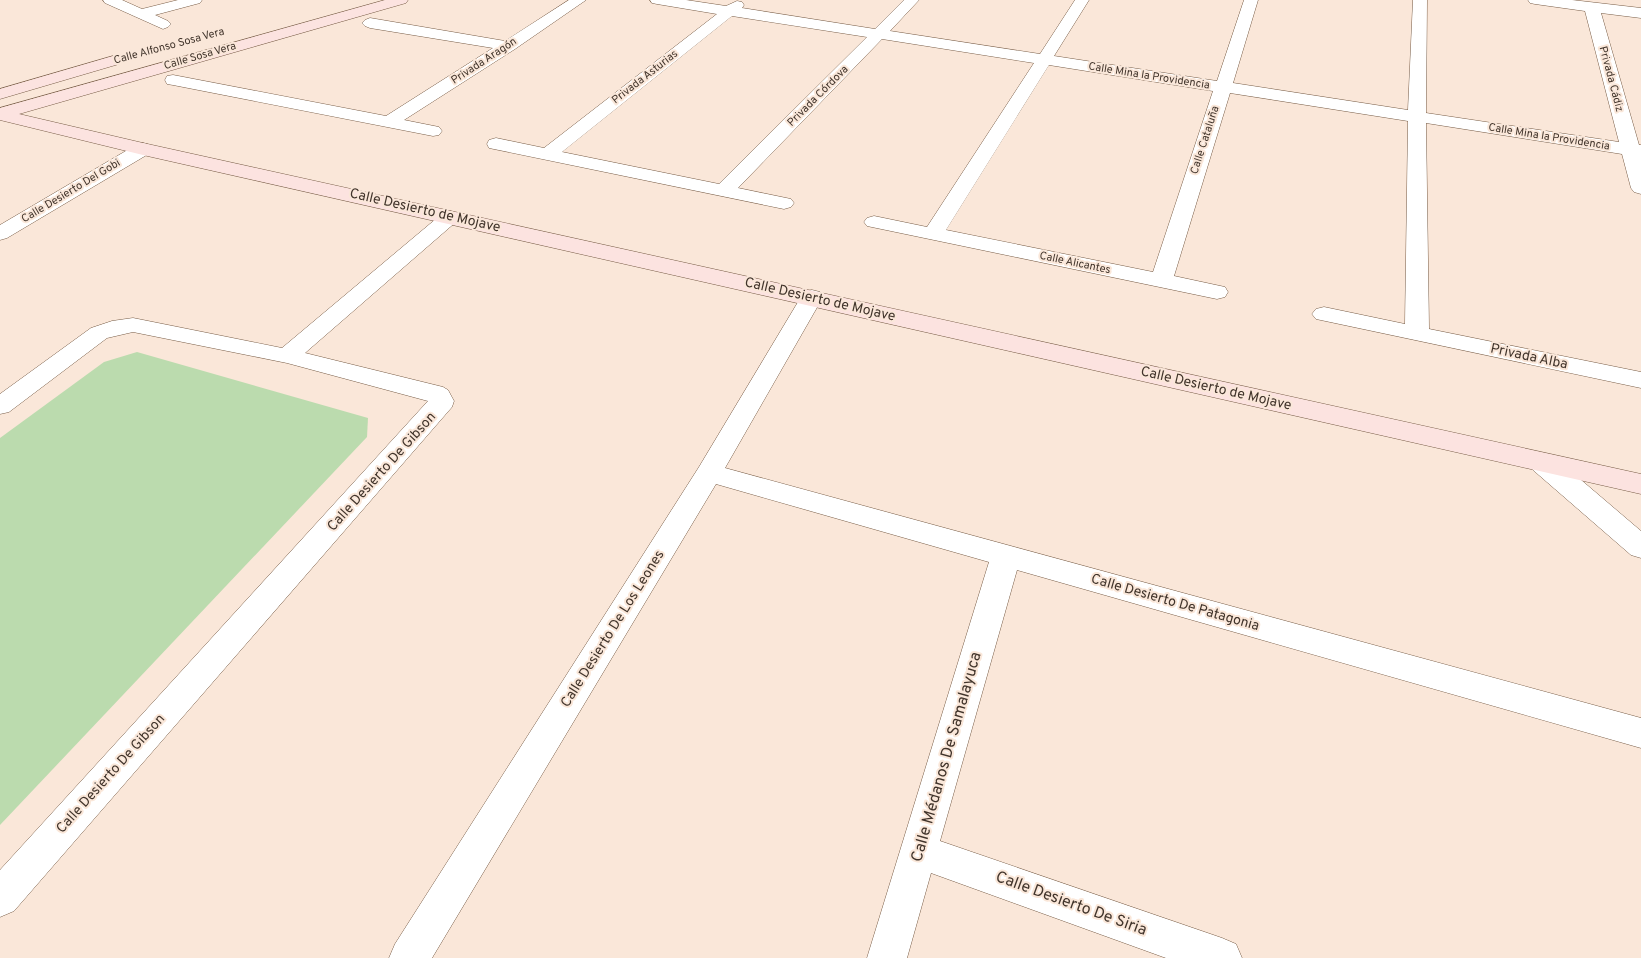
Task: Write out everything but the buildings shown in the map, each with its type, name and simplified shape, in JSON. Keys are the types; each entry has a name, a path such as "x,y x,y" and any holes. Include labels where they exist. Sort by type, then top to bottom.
{"street":[{"path":"110,0 163,24"},
{"path":"141,14 195,0"},
{"name":"Calle Sosa Vera","path":"0,114 401,0"},
{"name":"Privada Aragón","path":"389,122 579,0"},
{"name":"Calle Mina la Providencia","path":"657,0 1636,151"},
{"name":"Privada Asturias","path":"548,154 743,0"},
{"name":"Privada Córdova","path":"723,191 912,0"},
{"path":"933,234 1082,0"},
{"name":"Calle Cataluña","path":"1161,281 1251,0"},
{"path":"1417,334 1417,117 1420,0"},
{"path":"1535,0 1641,13"},
{"name":"Privada Cádiz","path":"1592,7 1636,151"},
{"path":"370,23 509,46"},
{"name":"Calle Alfonso Sosa Vera","path":"0,94 130,57"},
{"path":"173,80 433,131"},
{"path":"78,133 70,116 72,107 78,97 91,87"},
{"name":"Calle Desierto de Mojave","path":"0,114 143,148 1641,484"},
{"path":"496,144 784,203"},
{"name":"Calle Desierto Del Gobi","path":"0,234 143,148"},
{"path":"1636,151 1641,188"},
{"path":"287,356 450,217"},
{"name":"Calle Alicantes","path":"874,222 1217,292"},
{"name":"Calle Desierto De Los Leones","path":"409,958 708,473 812,297"},
{"name":"Privada Alba","path":"1324,314 1641,380"},
{"name":"Calle Desierto De Gibson","path":"0,406 99,333 123,325 133,325 287,356 434,393 439,396 441,401 440,407 0,898"},
{"path":"1543,463 1641,547"},
{"name":"Calle Desierto De Patagonia","path":"708,473 1641,733"},
{"name":"Calle Médanos De Samalayuca","path":"887,958 1006,556"},
{"name":"Calle Desierto De Siria","path":"919,850 1222,958"}],"green space":[{"path":"137,352 368,418 367,437 0,825 0,438 104,362"}]}
